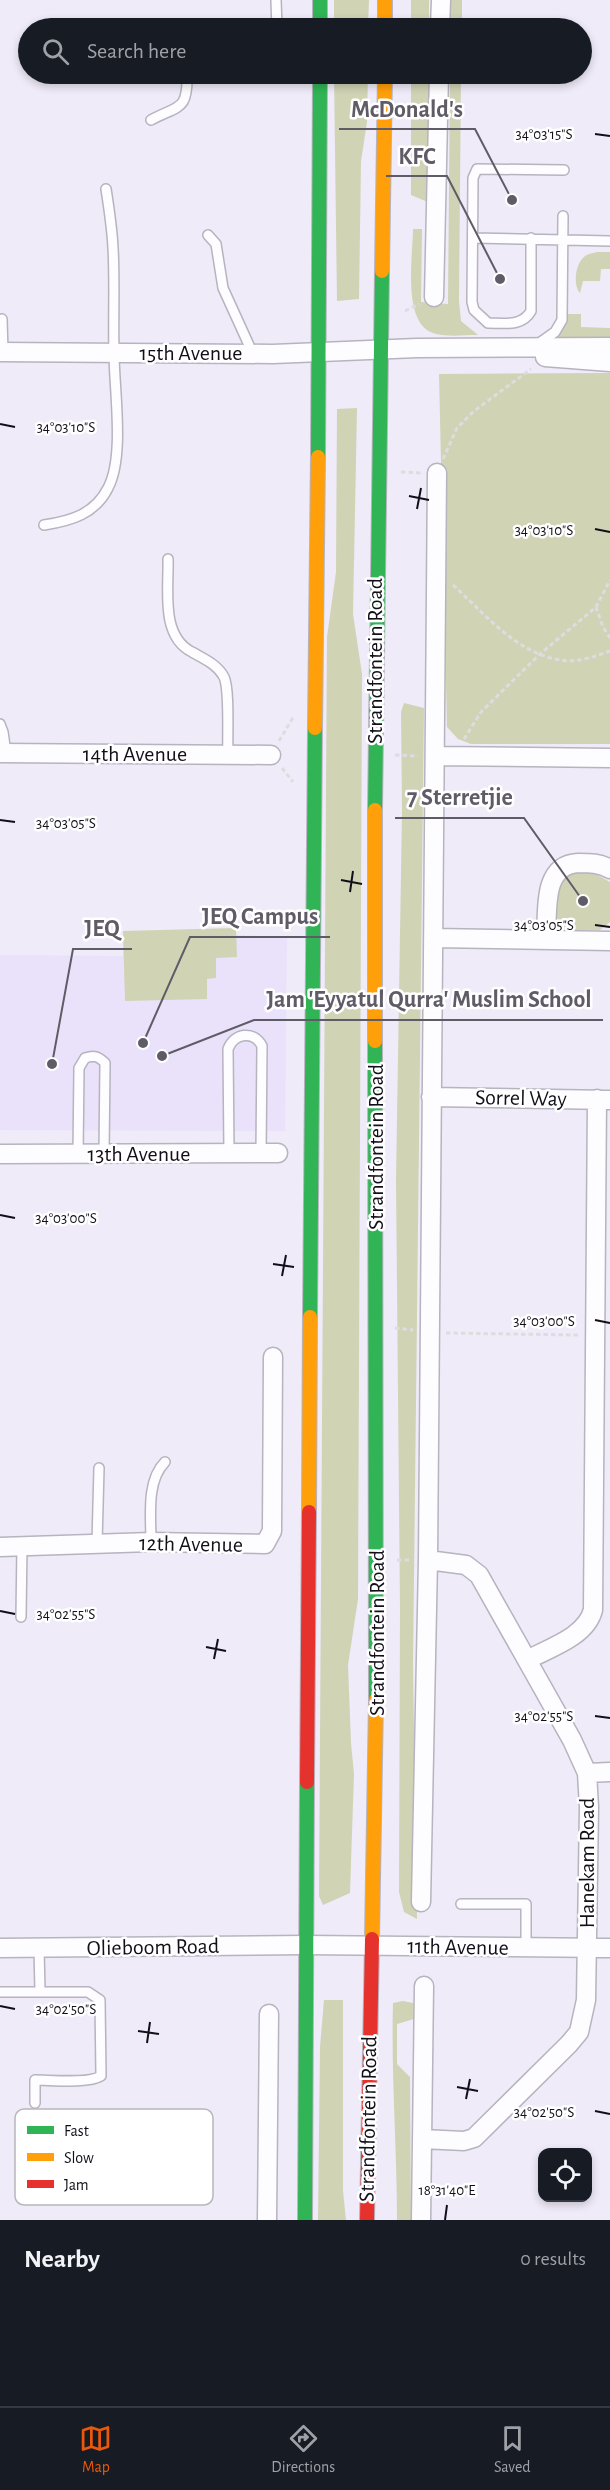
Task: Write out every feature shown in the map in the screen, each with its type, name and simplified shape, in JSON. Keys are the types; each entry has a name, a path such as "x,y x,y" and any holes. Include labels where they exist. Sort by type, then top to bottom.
{"main road":[{"path":"320,0 320,18"},
{"path":"385,0 385,18"},
{"path":"305,2220 320,84"},
{"name":"Strandfontein Road","path":"367,2220 377,1656 376,526 385,84"}],"street":[{"path":"440,18 441,0"},
{"path":"434,297 439,84"},
{"path":"493,348 610,347"},
{"path":"493,348 554,359 610,362"},
{"name":"15th Avenue","path":"1,352 253,354 493,348"},
{"path":"421,1902 428,1560 437,473"},
{"name":"14th Avenue","path":"3,753 271,755"},
{"path":"435,756 610,758"},
{"path":"546,940 552,876 560,868 575,863 601,864 610,869"},
{"path":"434,938 610,941"},
{"name":"Sorrel Way","path":"431,1097 604,1100"},
{"path":"527,1660 581,1630 589,1621 593,1610 594,1336 604,1100"},
{"name":"13th Avenue","path":"0,1154 270,1153"},
{"name":"12th Avenue","path":"0,1547 151,1542 259,1545 267,1541 272,1531 273,1357"},
{"name":"Hanekam Road","path":"422,2139 464,2141 474,2138 579,2032 586,2000 589,1807 587,1773 572,1740 479,1575 466,1565 428,1560"},
{"path":"587,1773 610,1772"},
{"name":"11th Avenue","path":"306,1945 610,1948"},
{"name":"Olieboom Road","path":"0,1948 306,1945"},
{"path":"421,2220 424,1986"},
{"path":"267,2220 269,2014"}],"lane":[{"path":"276,0 277,18"},
{"path":"151,120 177,110 188,95 187,84"},
{"path":"531,238 531,310 527,318 518,323 488,322 474,310 473,178 477,170 564,170"},
{"path":"44,525 66,522 84,515 98,503 112,481 117,431 113,246 106,189"},
{"path":"532,347 551,336 559,327 563,303 563,216"},
{"path":"208,235 216,244 223,288 253,354"},
{"path":"473,238 610,241"},
{"path":"1,352 2,319"},
{"path":"168,559 169,619 172,628 183,647 217,667 225,681 228,755"},
{"path":"0,724 3,732 3,753"},
{"path":"229,1154 228,1049 231,1041 238,1036 253,1036 259,1039 262,1046 270,1153"},
{"path":"78,1154 79,1068 85,1058 92,1056 99,1057 105,1063 104,1153"},
{"path":"151,1542 151,1498 159,1468 165,1462"},
{"path":"97,1543 99,1468"},
{"path":"21,1617 22,1546"},
{"path":"461,1904 526,1904 526,1947"},
{"path":"39,1948 40,1992"},
{"path":"0,1992 88,1992 100,2000 101,2076 96,2079 34,2080 35,2103"}],"path":[{"path":"397,472 437,473 457,428 474,411 531,369"},
{"path":"436,569 514,641 540,654 561,661 589,659 610,651"},
{"path":"454,756 481,712 540,654 596,607 610,580"},
{"path":"596,607 603,627 610,638"},
{"path":"295,784 271,755 296,711"},
{"path":"394,755 435,756"},
{"path":"389,1327 430,1333 594,1336"}],"shaded area":[{"path":"123,931 287,937 285,1131 0,1130 0,955 123,956"}],"green space":[{"path":"334,0 369,0 368,18 334,18"},
{"path":"411,0 429,0 429,18 411,18"},
{"path":"451,0 462,0 462,18 450,18"},
{"path":"334,84 368,84 367,122 361,161 359,299 337,301"},
{"path":"411,84 430,84 430,203 411,195"},
{"path":"450,84 461,84 459,301 461,321 478,335 436,334 425,329 418,318 413,305 411,289 413,229 422,229 421,302 448,304"},
{"path":"597,252 610,252 610,269 601,269 600,281 583,281 580,293 576,280 581,260"},
{"path":"567,314 581,314 581,327 610,328 610,340 556,339 564,326"},
{"path":"610,373 610,744 471,744 458,739 447,727 439,374"},
{"path":"357,408 353,614 362,674 358,1599 348,1665 354,1774 350,1893 323,1905 319,1896 327,637 336,572 337,409"},
{"path":"404,703 424,708 413,1664 417,1919 404,1912 399,1892 400,1608 396,1180 402,811 401,712"},
{"path":"590,871 610,882 610,922 600,930 567,930 557,918 556,883 564,873"},
{"path":"236,928 237,957 216,958 216,978 207,979 207,999 125,1001 123,931"},
{"path":"324,2000 343,2000 343,2191 346,2220 318,2220 320,2047"},
{"path":"403,2001 413,2003 414,2019 397,2024 397,2064 410,2077 411,2220 397,2220 393,2003"}],"traffic: fast":[{"path":"320,0 320,18"},
{"path":"318,457 320,84"},
{"path":"375,810 382,271"},
{"path":"310,1317 315,728"},
{"path":"375,1041 376,1700"},
{"path":"305,2220 307,1782"}],"traffic: slow":[{"path":"385,0 385,18"},
{"path":"382,271 385,84"},
{"path":"315,728 318,457"},
{"path":"375,810 375,1041"},
{"path":"309,1512 310,1317"},
{"path":"372,1939 376,1700"}],"traffic: jam":[{"path":"307,1782 309,1512"},
{"path":"367,2220 372,1939"}],"place":[{"name":"McDonald's","path":"512,200"},
{"name":"KFC","path":"500,279"},
{"name":"7 Sterretjie","path":"583,901"},
{"name":"JEQ Campus","path":"143,1043"},
{"name":"Jam 'Eyyatul Qurra' Muslim School","path":"162,1056"},
{"name":"JEQ","path":"52,1064"}]}
